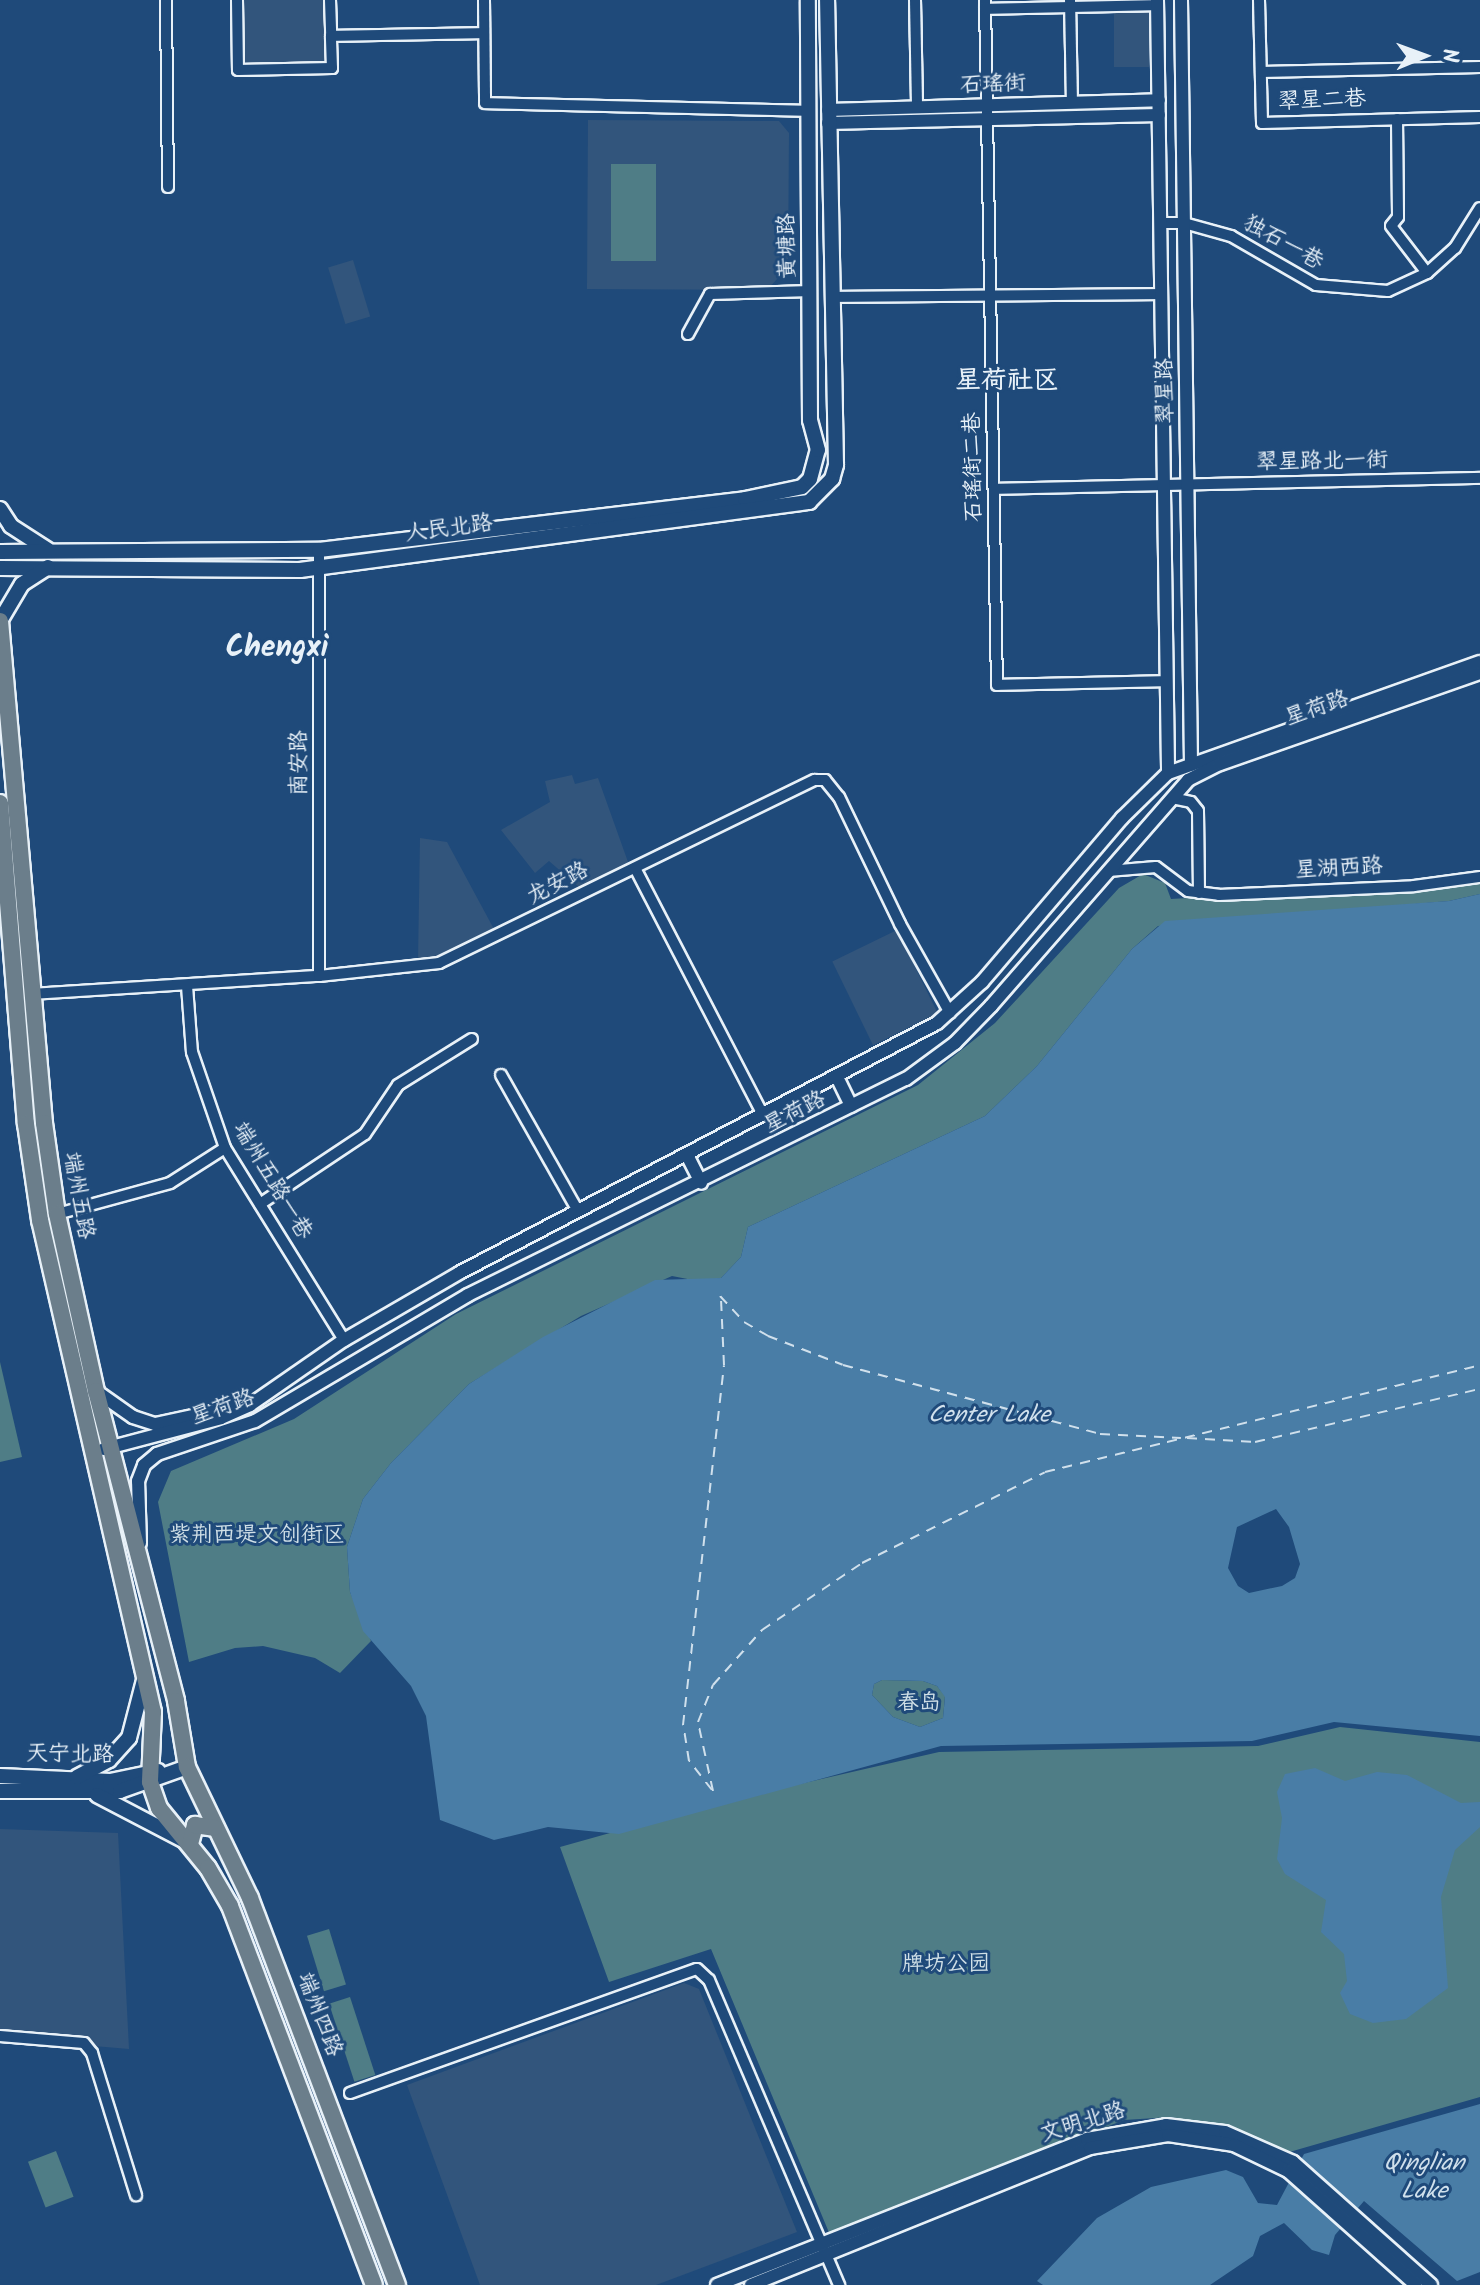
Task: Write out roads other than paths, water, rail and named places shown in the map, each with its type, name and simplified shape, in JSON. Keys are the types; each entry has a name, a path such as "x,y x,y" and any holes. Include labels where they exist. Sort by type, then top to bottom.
{"main road":[{"name":"黄塘路","path":"802,487 810,479 818,450 810,420 808,0"},
{"name":"黄塘路","path":"827,0 832,420"},
{"name":"人民北路","path":"0,552 44,560 320,568 809,502 832,479 832,420"},
{"name":"人民北路","path":"0,568 44,560 319,550 786,493 802,487"},
{"path":"0,509 11,526 44,560 22,584 0,621"},
{"name":"端州五路","path":"0,621 19,1124 40,1220 102,1449 153,1712 150,1777"},
{"name":"端州五路","path":"0,803 5,925 57,1214 96,1391 102,1449 141,1558 176,1701 187,1767"},
{"path":"73,1779 109,1760 129,1738 139,1714 145,1671"},
{"name":"天宁北路","path":"0,1791 93,1794 187,1767"},
{"name":"端州四路","path":"187,1767 250,1898 397,2285"},
{"name":"天宁北路","path":"0,1776 110,1781 150,1777"},
{"name":"端州四路","path":"150,1777 159,1808 190,1844 230,1906 374,2285"},
{"path":"93,1794 190,1844 195,1825 214,1828"}],"street":[{"path":"166,0 168,187"},
{"path":"237,0 238,70 332,68 330,0"},
{"path":"484,0 485,103 809,111"},
{"path":"915,0 917,107"},
{"name":"翠星路","path":"1181,0 1192,760 1188,780"},
{"path":"1259,0 1261,72 1480,67"},
{"path":"985,4 1157,3"},
{"name":"翠星路","path":"1157,3 1168,773"},
{"name":"石瑶街二巷","path":"985,4 990,105 997,685 1167,681"},
{"path":"1070,4 1072,103"},
{"path":"331,36 484,33"},
{"name":"翠星二巷","path":"1261,72 1262,123 1480,117"},
{"name":"石瑶街","path":"828,116 917,107 1159,100"},
{"name":"石瑶街","path":"828,116 990,119 1159,115"},
{"path":"1397,119 1398,217 1391,226 1427,273 1455,248 1480,208"},
{"name":"独石一巷","path":"1160,223 1184,223 1231,236 1316,285 1388,291 1427,273"},
{"path":"688,334 710,294 811,291"},
{"path":"832,297 1161,294"},
{"name":"翠星路北一街","path":"994,489 1480,478"},
{"name":"南安路","path":"319,550 319,976"},
{"name":"星荷路","path":"102,1449 221,1418 250,1405 344,1340 578,1211 888,1053 950,1013 1010,951 1122,818 1168,773 1192,760 1480,662"},
{"name":"星荷路","path":"141,1558 138,1481 144,1465 157,1454 255,1421 468,1295 701,1183 906,1079 955,1043 1188,780 1220,764 1480,673"},
{"path":"1168,738 1191,736"},
{"name":"龙安路","path":"16,994 319,976 459,956 802,785 825,780 839,797 900,924 950,1013"},
{"path":"1172,798 1191,802 1198,811 1199,893"},
{"path":"1122,818 1140,832"},
{"path":"1105,871 1156,867 1199,893"},
{"path":"635,868 763,1115"},
{"name":"星湖西路","path":"1199,893 1414,886 1480,877"},
{"name":"端州五路一巷","path":"187,986 192,1052 225,1148 344,1340"},
{"path":"260,1204 365,1134 398,1085 472,1039"},
{"path":"501,1075 578,1211"},
{"path":"837,1077 851,1106"},
{"path":"57,1214 170,1183 225,1148"},
{"path":"687,1155 701,1183"},
{"path":"96,1391 133,1417 155,1424 250,1405"},
{"path":"350,2093 697,1969 709,1980 839,2285"},
{"path":"0,2036 84,2043 92,2053 136,2195"},
{"name":"文明北路","path":"717,2285 1125,2139 1203,2138 1249,2150 1291,2166 1431,2285"},
{"name":"文明北路","path":"1358,2225 1416,2285"},
{"name":"文明北路","path":"751,2285 824,2249"}],"water":[{"name":"Center Lake","path":"1480,894 1480,1736 1334,1722 1252,1741 941,1746 619,1834 548,1827 494,1840 440,1820 426,1716 411,1686 363,1631 350,1592 347,1547 363,1499 391,1463 469,1384 543,1337 655,1280 721,1278 741,1257 748,1227 985,1116 1037,1066 1132,949 1165,921 1449,901","holes":["1276,1509 1289,1527 1300,1564 1295,1578 1282,1586 1249,1593 1238,1586 1228,1568 1237,1527","882,1680 923,1681 937,1686 945,1697 943,1718 920,1727 893,1717 872,1695 874,1684"]},
{"path":"1315,1768 1345,1781 1377,1772 1407,1775 1461,1803 1480,1802 1480,1827 1455,1850 1441,1897 1448,1988 1406,2019 1373,2023 1350,2014 1340,1993 1347,1981 1344,1954 1321,1932 1326,1900 1285,1874 1277,1859 1282,1818 1277,1792 1285,1774"},
{"name":"Qinglian Lake","path":"1480,2104 1480,2272 1457,2281 1364,2201 1335,2235 1329,2255 1312,2250 1284,2223 1260,2236 1253,2256 1210,2285 1043,2285 1037,2281 1097,2218 1151,2187 1226,2170 1243,2177 1258,2203 1277,2205 1304,2154"}],"district":[{"name":"星荷社区","path":"1007,382"},
{"name":"Chengxi","path":"277,648"}],"park label":[{"name":"紫荆西堤文创街区","path":"257,1536"},
{"name":"春岛","path":"919,1704"},
{"name":"牌坊公园","path":"946,1965"}]}
